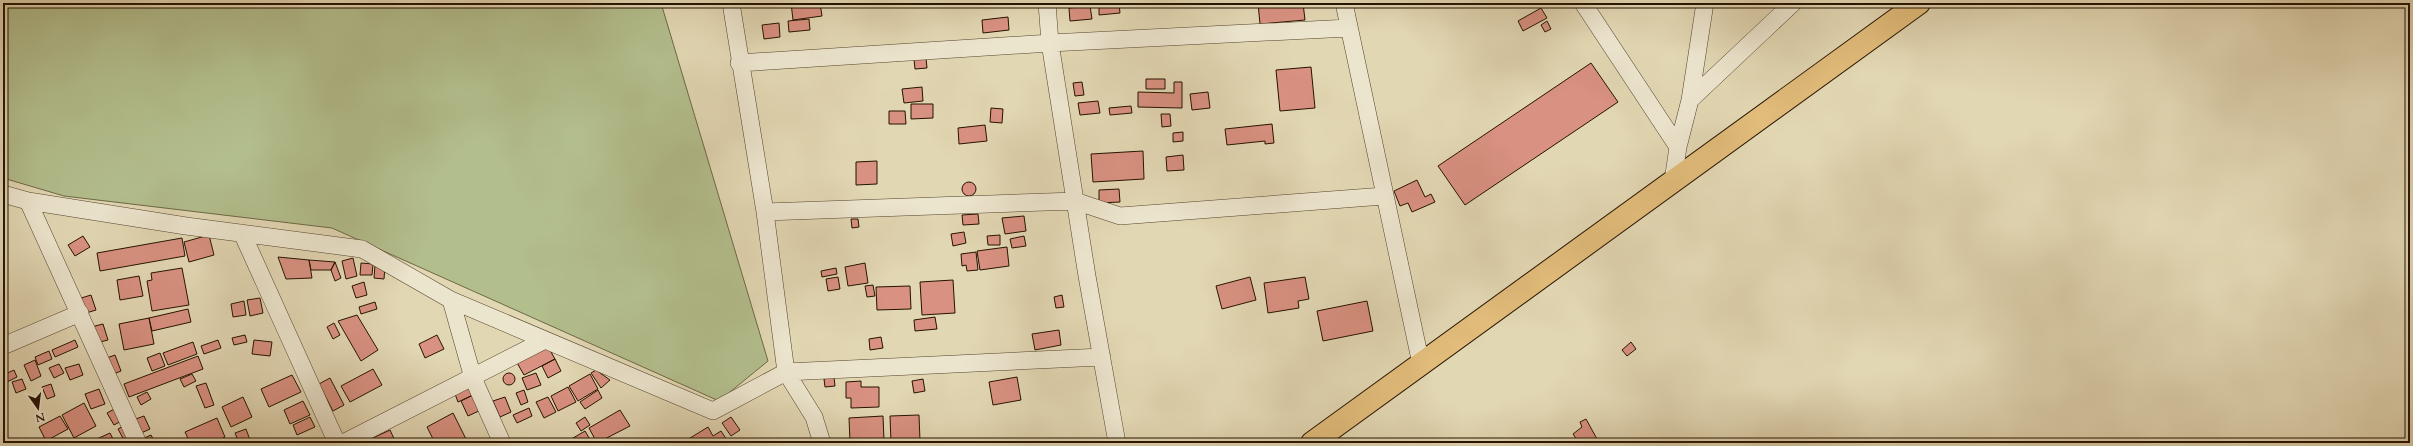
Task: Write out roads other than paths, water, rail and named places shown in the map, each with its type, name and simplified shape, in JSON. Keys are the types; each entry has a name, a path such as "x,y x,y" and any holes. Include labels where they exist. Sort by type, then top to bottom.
{"main road":[{"path":"1312,443 1919,3"}],"street":[{"path":"731,3 739,63 765,212 786,372 814,417 822,443"},
{"path":"1047,3 1050,43 1075,202 1118,443"},
{"path":"1344,3 1421,364"},
{"path":"1583,3 1678,147"},
{"path":"1673,181 1678,147 1690,100 1705,3"},
{"path":"1690,100 1793,3"},
{"path":"739,63 1050,43 1349,28"},
{"path":"3,194 28,201 242,233 362,249 451,300 713,411 786,372 1102,357"},
{"path":"765,212 1075,202 1120,216 1384,196"},
{"path":"28,201 138,443"},
{"path":"242,233 336,443"},
{"path":"451,300 473,378 502,443"},
{"path":"3,346 80,313"},
{"path":"343,443 545,340"}]}
